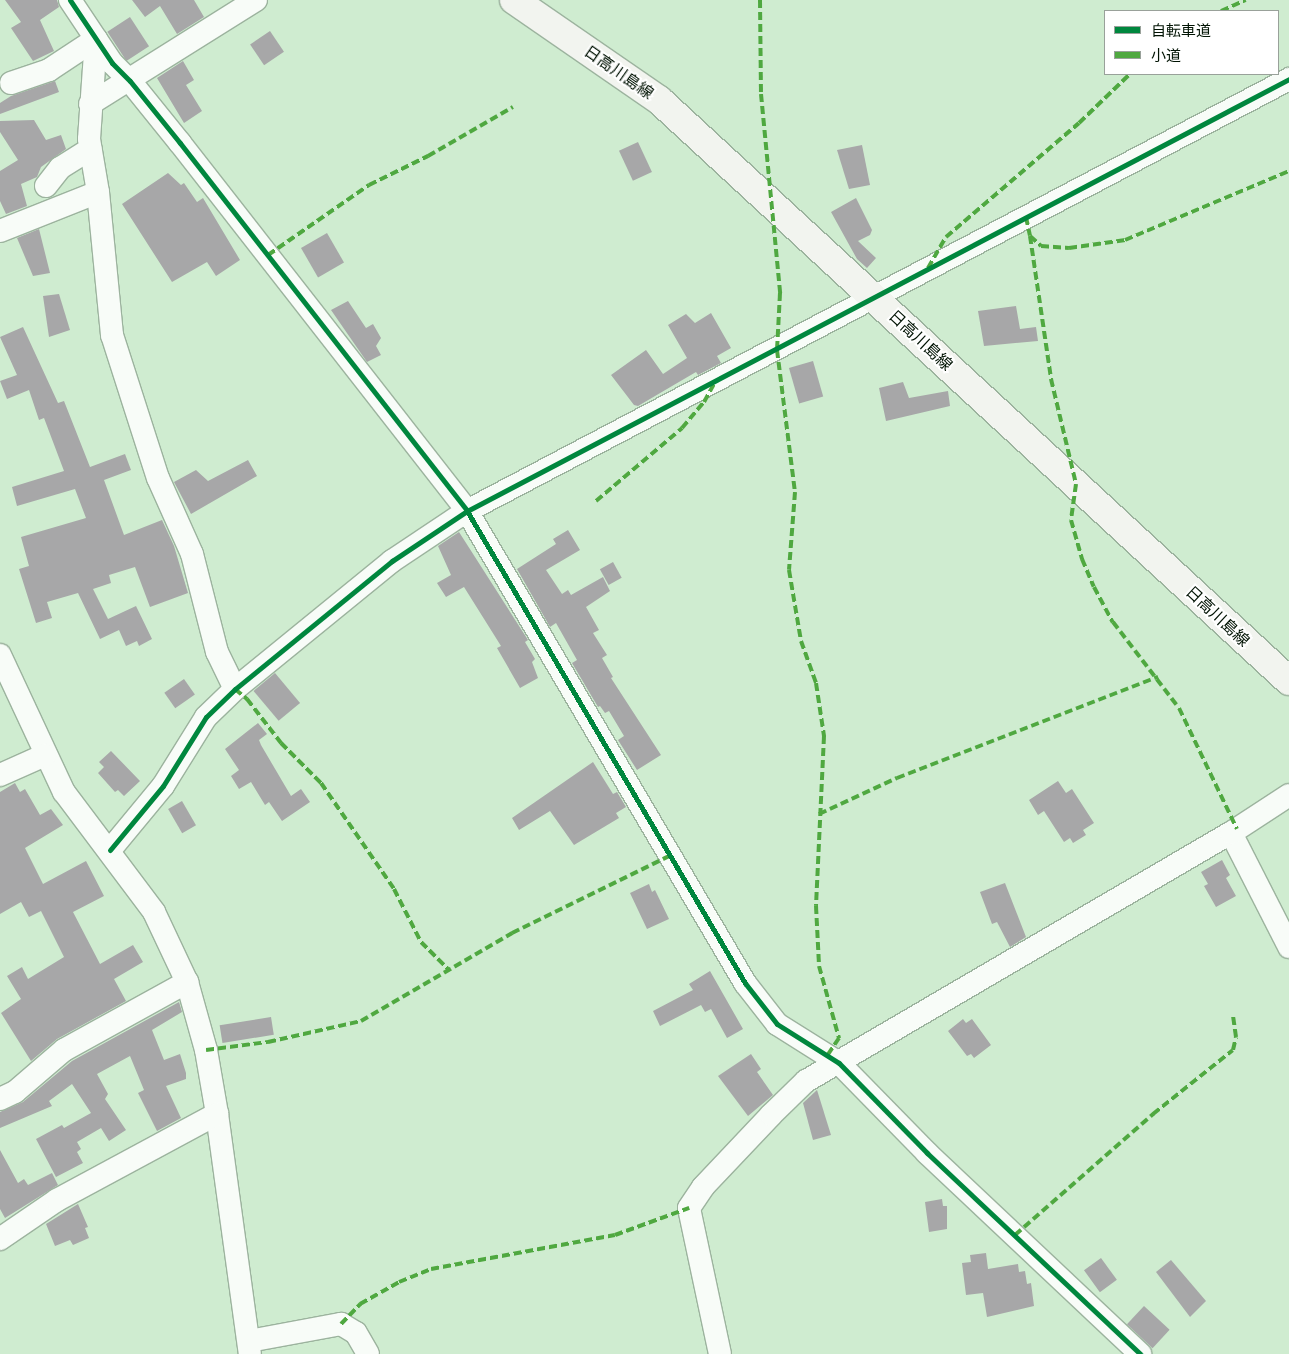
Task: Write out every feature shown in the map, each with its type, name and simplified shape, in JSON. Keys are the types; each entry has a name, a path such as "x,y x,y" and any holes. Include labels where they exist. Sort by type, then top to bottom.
{"main road":[{"name":"日高川島線","path":"514,0 659,100 1289,682"}],"street":[{"path":"70,0 112,64 130,81 468,512 745,983 777,1024 838,1063 927,1152 1140,1354"},
{"path":"90,104 130,81 256,0"},
{"path":"11,82 49,70 96,39"},
{"path":"96,39 90,104 91,149 98,192 112,335 158,478 192,554 218,652 235,689"},
{"path":"110,850 163,786 206,717 235,689 392,561 468,512 1289,79"},
{"path":"46,186 60,168 91,149"},
{"path":"0,231 98,192"},
{"path":"0,655 45,755 64,792 110,850 154,912 187,982 206,1050 217,1114 249,1348 341,1324 356,1333 368,1354"},
{"path":"0,775 45,755"},
{"path":"720,1354 689,1208 703,1187 806,1081 1231,833 1289,795"},
{"path":"1231,833 1289,947"},
{"path":"0,1099 15,1092 64,1050 187,982"},
{"path":"2,1234 57,1200 217,1114"}],"building":[{"path":"5,0 57,0 59,7 40,20 54,51 33,61 11,28 21,22"},
{"path":"132,0 194,0 204,17 177,34 160,6 145,17"},
{"path":"130,17 149,46 126,61 107,32"},
{"path":"270,31 284,52 264,65 250,44"},
{"path":"183,61 194,80 186,85 202,111 184,123 157,78"},
{"path":"55,81 59,92 0,114 0,103 11,96"},
{"path":"34,120 46,140 61,135 66,149 41,167 37,177 21,184 27,206 6,214 0,201 0,171 18,160 0,132 0,121"},
{"path":"638,142 652,172 633,181 619,151"},
{"path":"862,145 870,185 849,189 837,150"},
{"path":"168,173 181,185 184,183 197,202 203,198 240,260 216,276 207,262 172,282 122,204"},
{"path":"856,198 872,230 870,235 858,241 876,258 867,268 857,259 831,212"},
{"path":"39,229 50,273 33,276 17,238"},
{"path":"327,233 344,262 318,277 301,248"},
{"path":"59,294 70,330 49,337 43,296"},
{"path":"348,301 366,328 373,324 381,338 376,346 381,355 367,362 331,310"},
{"path":"1016,306 1020,329 1036,327 1038,341 984,346 978,311"},
{"path":"711,313 731,348 717,356 721,363 698,375 696,372 638,406 634,405 611,375 646,350 663,374 687,358 668,325 686,314 695,323"},
{"path":"23,327 58,403 64,401 90,467 125,454 131,470 104,480 124,535 162,520 174,546 188,593 150,607 135,567 109,575 111,583 93,589 108,619 136,606 152,639 139,646 137,641 126,646 119,630 100,639 78,593 47,602 52,618 36,623 19,569 29,566 21,537 86,518 75,489 17,506 12,487 64,471 44,418 39,420 29,390 7,399 0,381 17,375 0,337"},
{"path":"813,361 823,397 799,403 789,368"},
{"path":"903,382 909,398 948,391 950,406 886,421 879,388"},
{"path":"248,460 257,476 191,514 174,482 196,470 208,481"},
{"path":"568,530 580,550 546,570 562,594 568,590 571,595 603,577 610,591 586,607 599,630 593,633 607,655 602,658 613,677 611,678 661,755 637,770 618,740 624,736 609,711 605,713 600,706 598,707 572,663 577,660 556,623 550,627 517,569 556,544 553,539"},
{"path":"459,532 528,640 525,642 535,659 532,662 538,678 520,688 497,648 501,646 464,587 446,597 437,583 451,575 438,546"},
{"path":"613,562 622,578 609,585 600,569"},
{"path":"275,673 300,703 279,721 254,691"},
{"path":"184,679 195,695 175,708 164,693"},
{"path":"258,723 267,734 259,740 261,745 291,796 301,789 310,802 282,821 269,802 265,805 251,782 239,789 231,776 239,770 225,749"},
{"path":"111,751 140,781 124,796 118,790 115,792 98,773 104,767 99,762"},
{"path":"593,762 613,794 617,792 626,807 616,813 619,818 574,845 550,811 519,830 512,818"},
{"path":"1058,781 1066,793 1072,789 1094,823 1083,830 1086,835 1073,843 1070,838 1064,842 1044,811 1038,815 1029,800"},
{"path":"15,783 20,792 25,789 40,815 51,809 63,825 25,848 43,884 86,861 104,896 73,912 100,964 133,945 143,962 114,979 126,1001 57,1039 31,1061 1,1013 21,999 7,976 22,967 28,979 64,957 41,911 29,917 21,902 0,914 0,792"},
{"path":"182,801 196,825 182,833 168,809"},
{"path":"1222,860 1230,875 1226,878 1236,896 1216,907 1204,886 1208,884 1201,872"},
{"path":"1005,883 1026,937 1010,947 997,922 992,924 980,892"},
{"path":"649,884 652,892 655,890 669,919 647,929 630,893"},
{"path":"710,971 743,1029 727,1038 711,1009 705,1012 701,1005 660,1026 653,1011 693,990 689,984"},
{"path":"179,1002 182,1012 152,1030 164,1060 180,1054 186,1079 166,1086 181,1118 157,1131 138,1093 144,1090 130,1056 97,1074 108,1094 105,1099 126,1130 109,1141 101,1128 77,1142 81,1149 77,1152 83,1163 56,1177 36,1139 62,1125 64,1128 91,1113 72,1084 49,1101 52,1106 0,1128 0,1112 23,1102 72,1061"},
{"path":"271,1017 274,1035 222,1043 220,1025"},
{"path":"963,1019 966,1023 972,1019 991,1045 974,1058 971,1054 967,1056 948,1031"},
{"path":"751,1054 761,1069 757,1072 773,1095 748,1116 718,1076"},
{"path":"817,1090 831,1135 813,1140 803,1103"},
{"path":"0,1150 18,1183 24,1179 28,1185 52,1173 58,1185 5,1218 0,1209"},
{"path":"942,1199 943,1206 947,1206 947,1229 929,1232 925,1202"},
{"path":"78,1204 88,1227 85,1228 89,1238 73,1245 70,1240 55,1246 46,1224"},
{"path":"986,1253 988,1269 1018,1264 1019,1272 1025,1271 1027,1284 1031,1283 1034,1306 987,1317 983,1293 966,1295 962,1263 971,1262 970,1255"},
{"path":"1101,1258 1117,1280 1100,1292 1084,1270"},
{"path":"1171,1260 1206,1301 1190,1317 1156,1272"},
{"path":"1144,1306 1170,1330 1153,1348 1127,1324"}],"marked path":[{"path":"760,0 761,94 780,293 777,350 795,492 789,570 801,641 816,683 824,736 816,906 819,966 839,1038 826,1057"},
{"path":"1223,10 1246,0"},
{"path":"928,268 946,237 1079,123 1129,75"},
{"path":"268,255 369,185 428,156 513,107"},
{"path":"1026,217 1030,236 1041,246 1069,248 1125,240 1289,171"},
{"path":"1030,236 1051,379 1076,484 1071,520 1082,559 1094,587 1113,622 1179,708 1237,829"},
{"path":"596,501 682,428 704,402 715,382"},
{"path":"819,814 897,778 1158,677"},
{"path":"235,689 247,699 281,743 321,783 394,889 421,942 448,969"},
{"path":"206,1050 268,1042 361,1021 512,933 671,855"},
{"path":"1015,1235 1153,1114 1233,1050 1236,1037 1233,1015"},
{"path":"341,1324 360,1304 399,1282 431,1269 615,1235 689,1208"}],"cycle path":[{"path":"70,0 112,63 130,81 180,143 467,511 745,983 777,1024 839,1063 927,1153 1140,1354"},
{"path":"110,850 163,786 206,717 235,689 392,561 467,511 1289,79"}]}
